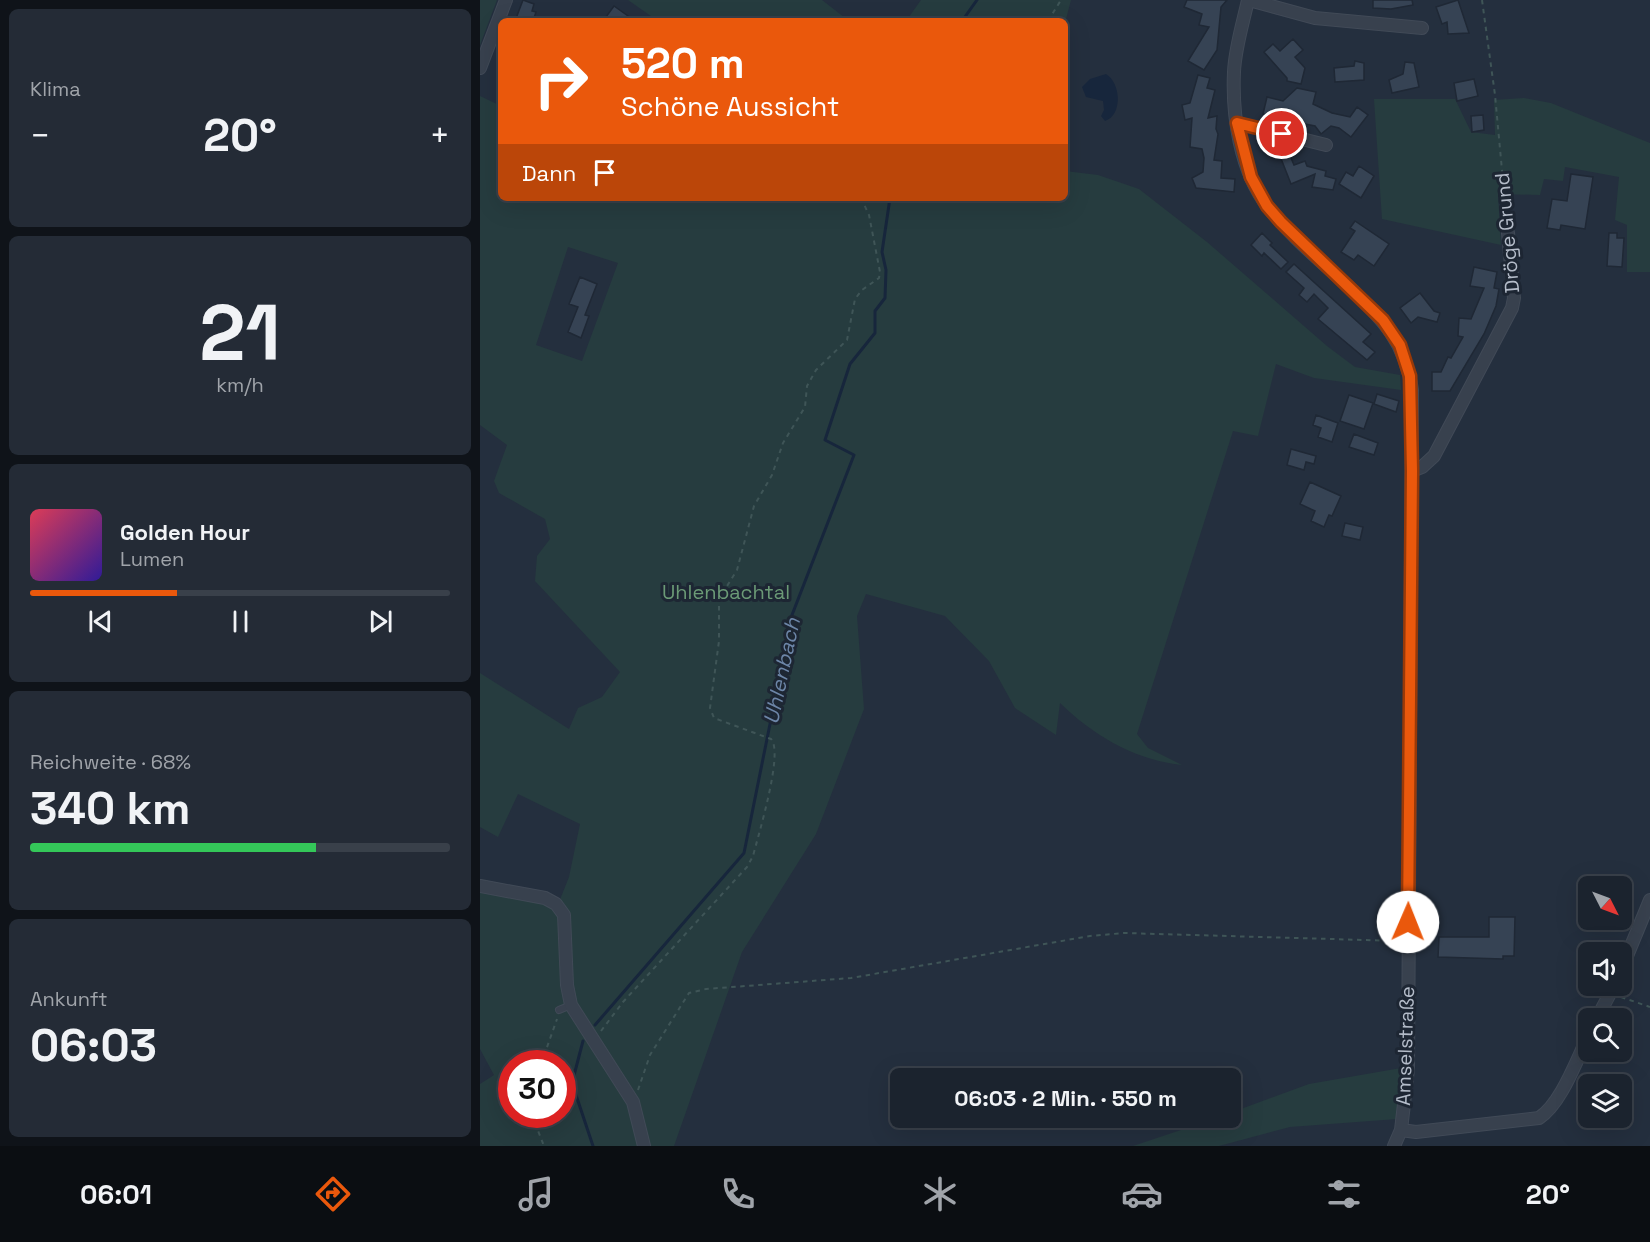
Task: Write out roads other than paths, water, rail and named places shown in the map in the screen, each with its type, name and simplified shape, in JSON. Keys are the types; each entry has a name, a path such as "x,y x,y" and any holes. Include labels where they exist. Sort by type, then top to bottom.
{"street":[{"path":"499,18 506,0"},
{"path":"1249,0 1315,18 1422,28"},
{"name":"Amselstraße","path":"1249,0 1234,70 1237,123 1251,177 1267,206 1281,222 1383,320 1400,345 1412,390 1408,1069 1401,1130 1394,1146"},
{"path":"480,68 498,21"},
{"path":"1237,123 1326,145"},
{"name":"Dröge Grund","path":"1412,471 1422,468 1434,456 1512,308 1514,298 1508,233"},
{"path":"480,886 544,898 556,904 564,915 567,985 565,1008 593,1040 633,1102 644,1146"},
{"path":"1632,944 1650,900"},
{"path":"1401,1130 1416,1132 1539,1118 1557,1098 1578,1057"}],"water":[{"path":"1106,74 1115,84 1118,99 1115,112 1105,121 1101,116 1104,110 1103,101 1086,97 1082,87 1090,79"}],"waterway":[{"name":"Uhlenbach","path":"964,18 977,0"},
{"name":"Uhlenbach","path":"595,1025 744,853 792,615 854,455 825,440 850,364 875,333 875,311 885,298 886,270 882,252 890,201"},
{"name":"Uhlenbach","path":"583,1041 572,1083 593,1146"}],"park label":[{"name":"Uhlenbachtal","path":"726,592"}]}
